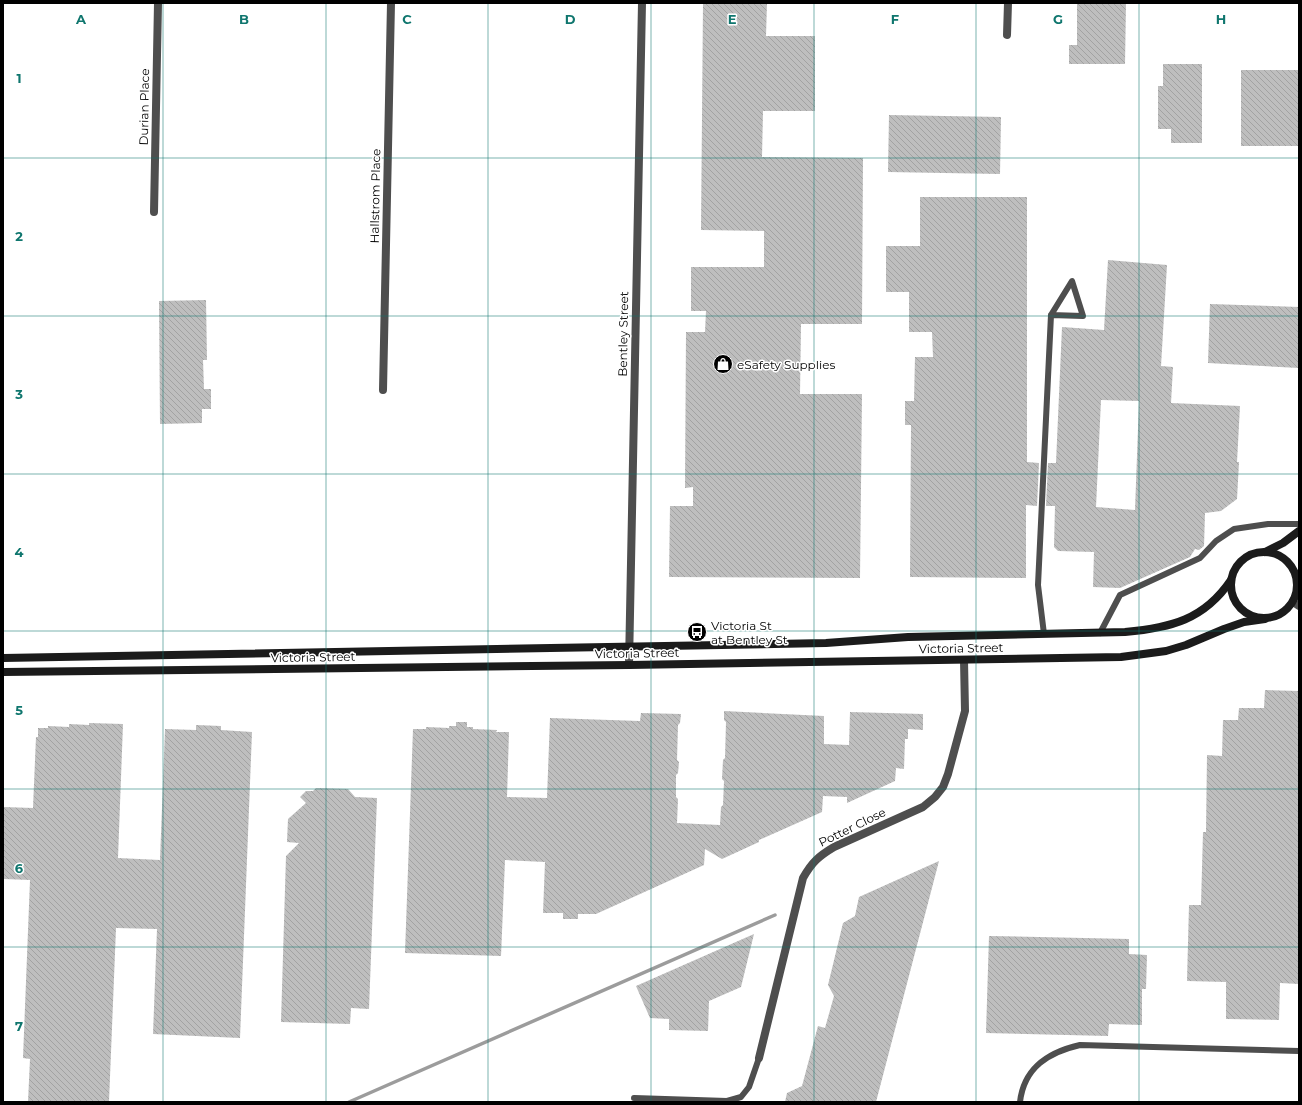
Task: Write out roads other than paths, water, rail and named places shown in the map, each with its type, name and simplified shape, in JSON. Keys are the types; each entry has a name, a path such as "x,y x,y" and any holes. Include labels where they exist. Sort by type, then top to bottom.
{"main road":[{"path":"1264,552 1274,553 1290,564 1296,573 1298,583 1296,604 1276,617 1265,619 1256,618 1239,608 1231,590 1231,580 1234,571 1239,564 1250,555 1264,552 1283,543 1299,531"},
{"name":"Victoria Street","path":"3,658 826,643 908,637 1100,633 1149,630 1185,621 1199,613 1212,604 1231,580"},
{"name":"Victoria Street","path":"3,672 629,665 1121,657 1166,650 1244,622 1265,619"}],"street":[{"name":"Durian Place","path":"154,212 158,3"},
{"name":"Hallstrom Place","path":"382,390 391,3"},
{"name":"Bentley Street","path":"629,665 642,3"},
{"path":"1007,35 1008,3"},
{"name":"Potter Close","path":"759,1058 803,878 810,865 821,855 834,847 923,807 935,797 943,787 965,711 964,660"}],"lane":[{"path":"1044,634 1038,585 1050,315 1072,281 1083,316 1050,315"},
{"path":"1100,633 1120,595 1200,558 1216,542 1234,529 1268,524 1299,524"},
{"path":"1020,1102 1025,1083 1034,1067 1048,1056 1063,1049 1080,1045 1299,1051"},
{"path":"634,1098 726,1101 741,1096 749,1087 759,1058"}],"waterway":[{"path":"349,1102 775,915"}],"place":[{"name":"eSafety Supplies","path":"723,364"},
{"name":"Victoria St at Bentley St","path":"697,632"}]}
